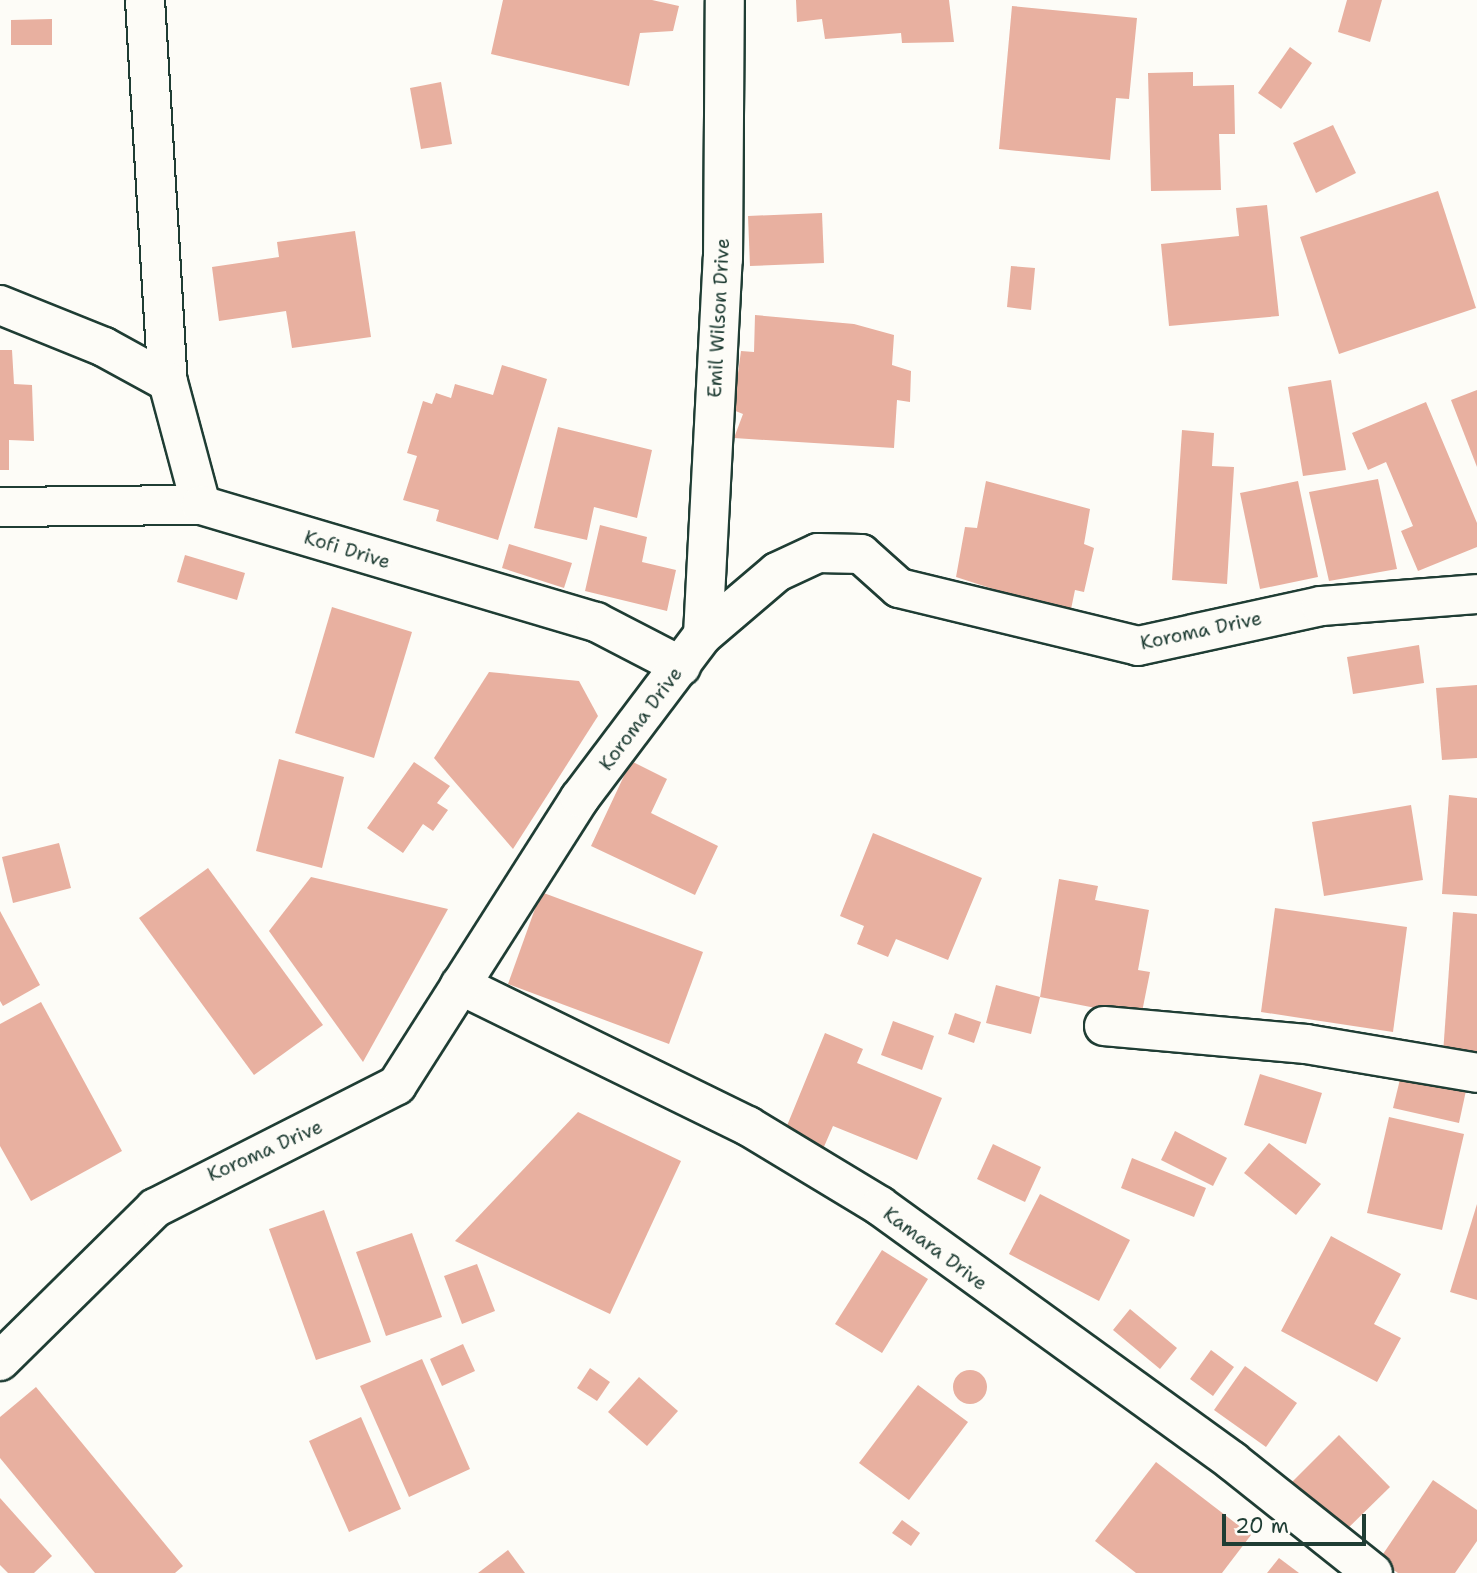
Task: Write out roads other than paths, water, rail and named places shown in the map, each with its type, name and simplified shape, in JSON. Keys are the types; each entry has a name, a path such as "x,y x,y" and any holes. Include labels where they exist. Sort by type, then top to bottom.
{"street":[{"path":"145,0 168,382 201,505"},
{"name":"Emil Wilson Drive","path":"703,635 723,259 726,0"},
{"path":"0,305 104,347 168,382"},
{"name":"Kofi Drive","path":"0,507 201,505 596,622 681,666"},
{"name":"Koroma Drive","path":"0,1361 155,1208 397,1085 580,798 703,635 777,572 818,553 861,554 899,589 1138,646 1321,606 1477,594"},
{"name":"Kamara Drive","path":"460,985 748,1126 880,1206 1231,1461 1373,1573"},
{"path":"1104,1026 1307,1044 1477,1073"}]}
